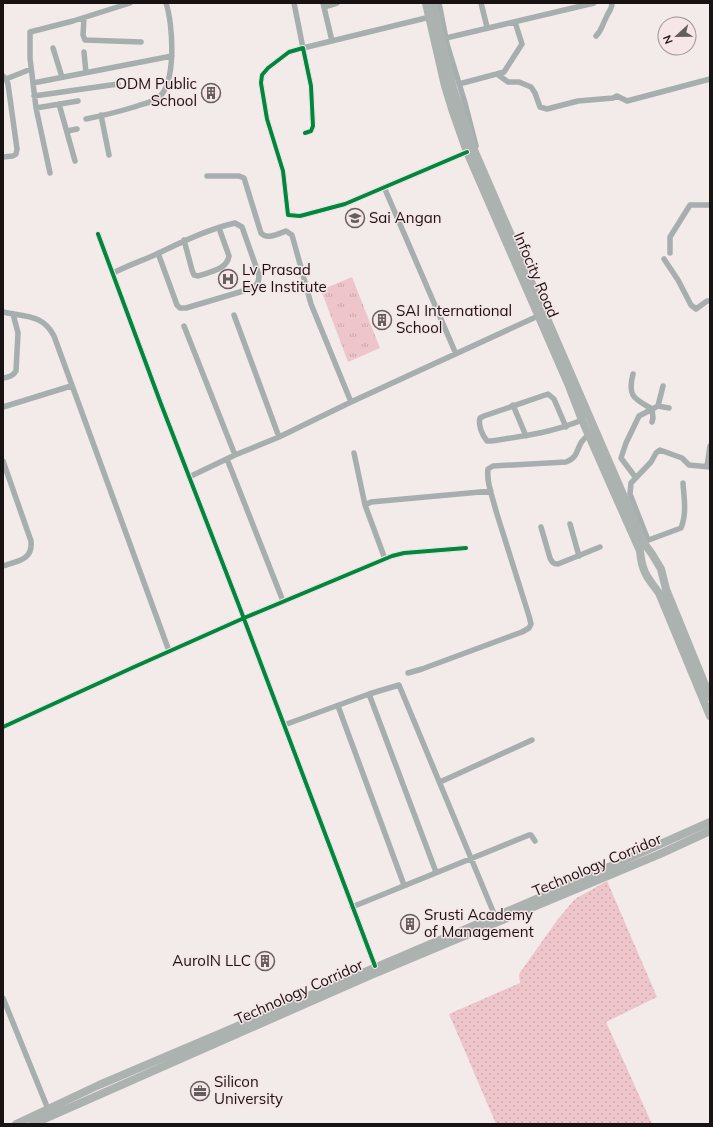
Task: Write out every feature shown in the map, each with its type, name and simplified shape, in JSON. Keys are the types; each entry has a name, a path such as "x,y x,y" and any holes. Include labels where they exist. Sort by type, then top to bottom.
{"main road":[{"name":"Infocity Road","path":"426,3 471,152 558,354 644,545 644,571 648,579 662,591 710,696"},
{"name":"Infocity Road","path":"433,3 442,60"},
{"name":"Infocity Road","path":"491,199 538,316 558,354 582,420 644,545 652,554 661,569 662,591 710,716"},
{"path":"16,1124 99,1085 375,966 473,929 495,916 710,822"},
{"name":"Technology Corridor","path":"33,1124 473,929 666,851 710,831"}],"street":[{"path":"50,173 34,96 31,69 30,32 84,18 130,3"},
{"path":"86,119 120,112 151,102 158,98 164,91 169,78 172,56 172,38 166,3"},
{"path":"294,3 311,86 313,126 311,131 306,133"},
{"path":"332,41 324,5 337,3"},
{"path":"430,17 289,52 268,68 262,75 261,83 267,119 283,171 288,215 300,216 345,204 471,152 476,143 446,38 439,3"},
{"path":"480,3 487,27"},
{"path":"446,38 487,27 515,22 594,3"},
{"path":"596,36 601,30 612,9 612,3"},
{"path":"84,18 83,34 85,40 141,42"},
{"path":"459,84 504,72 522,44 515,22"},
{"path":"53,48 62,77"},
{"path":"84,52 86,73"},
{"path":"33,82 172,56"},
{"path":"3,157 13,156 16,154 17,149 5,77 31,69"},
{"path":"497,74 508,82 519,82 531,87 535,93 540,108 546,109 578,101 617,96 627,101 710,79"},
{"path":"34,96 118,84"},
{"path":"36,108 78,101"},
{"path":"59,104 75,161"},
{"path":"101,115 109,155"},
{"path":"67,131 77,129"},
{"path":"207,176 239,176 244,178 261,234 267,237 286,231 292,235 311,304 351,402"},
{"path":"384,187 456,354"},
{"path":"670,253 670,238 690,205 710,205"},
{"path":"113,273 184,240 235,223 242,227 259,280 256,286 250,289 186,308 180,308 177,305 158,253"},
{"path":"184,240 194,275 198,276 222,268 228,261 229,256 219,228"},
{"path":"98,234 148,370 244,618 375,966"},
{"path":"664,259 678,280 691,305 696,309 706,300 710,301"},
{"path":"3,312 38,319 50,327 169,651"},
{"path":"3,378 10,376 16,371 18,334 13,314"},
{"path":"234,314 279,437"},
{"path":"189,477 235,455 279,437 351,402 538,316"},
{"path":"184,326 235,455"},
{"path":"633,374 630,389 633,396 641,403 652,409"},
{"path":"3,407 71,386"},
{"path":"658,406 663,386"},
{"path":"566,427 554,399 548,394 484,416 480,418 479,424 487,441 544,433 566,427 582,420"},
{"path":"513,405 526,436"},
{"path":"636,478 622,458 623,451 639,416 658,406 669,408"},
{"path":"652,409 652,422"},
{"path":"408,673 522,632 529,628 531,624 530,616 509,554 491,491 487,473 488,469 490,467 520,463 566,462 573,459 576,455 580,442 589,435"},
{"path":"683,483 685,510 681,528 644,545 630,494 631,483 660,450 682,458 689,466 708,467 710,446"},
{"path":"354,453 365,505 385,559"},
{"path":"227,459 283,601"},
{"path":"3,461 31,541 32,550 23,559 3,566"},
{"path":"365,505 370,502 491,491"},
{"path":"570,524 579,556"},
{"path":"542,527 552,562 558,564 600,547"},
{"path":"3,727 244,618 385,559 404,553 466,548"},
{"path":"284,725 369,694 399,685 495,916"},
{"path":"369,694 436,872"},
{"path":"338,706 404,885"},
{"path":"440,782 532,740"},
{"path":"352,906 529,835 532,835 535,841"},
{"path":"3,998 48,1109"}],"green space":[{"path":"352,277 380,348 348,362 321,290"},
{"path":"607,881 657,997 606,1022 652,1124 496,1124 449,1014 520,983 519,974 558,919 575,899"}],"cycle path":[{"path":"305,133 311,131 313,126 311,86 303,48 289,52 268,68 262,75 261,83 267,119 283,171 288,215 300,216 345,204 467,152"},
{"path":"98,234 161,404 375,966"},
{"path":"3,727 244,618 392,556 404,553 466,548"}],"place":[{"name":"ODM Public School","path":"211,93"},
{"name":"Sai Angan","path":"355,218"},
{"name":"Lv Prasad Eye Institute","path":"228,279"},
{"name":"SAI International School","path":"382,320"},
{"name":"Srusti Academy of Management","path":"410,924"},
{"name":"AuroIN LLC","path":"265,961"},
{"name":"Silicon University","path":"200,1091"}]}
